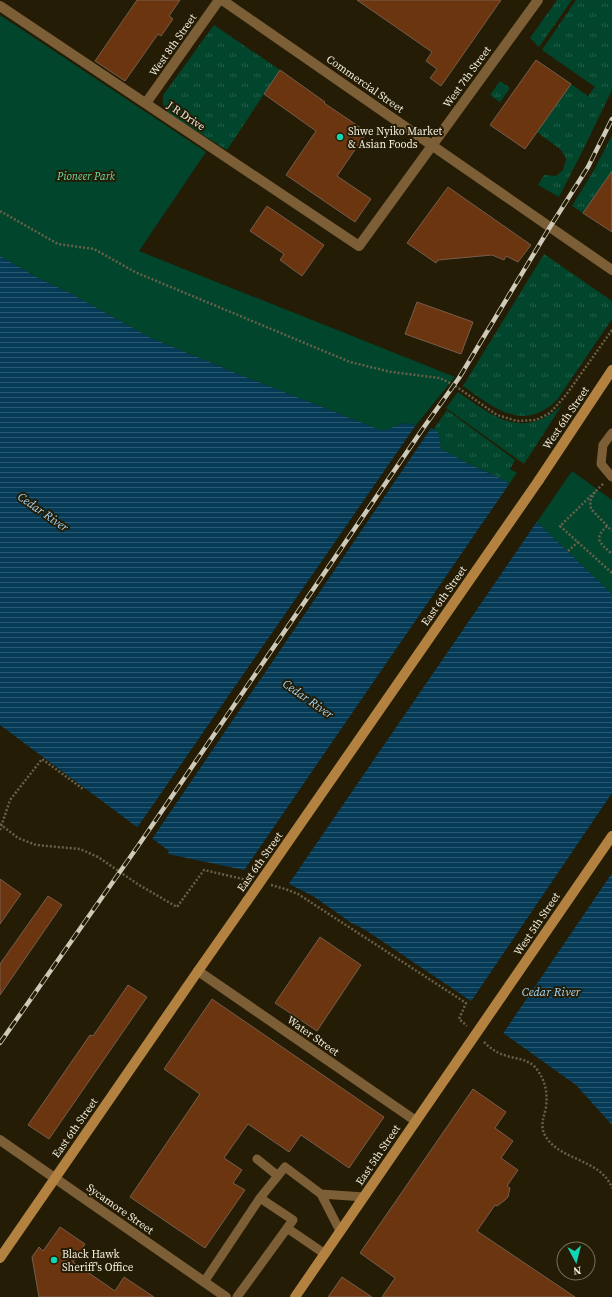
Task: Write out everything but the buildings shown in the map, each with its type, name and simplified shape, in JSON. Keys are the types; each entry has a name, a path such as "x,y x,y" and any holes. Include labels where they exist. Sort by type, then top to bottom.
{"main road":[{"name":"West 6th Street","path":"539,480 612,370"},
{"name":"East 6th Street","path":"0,1258 539,480"},
{"name":"West 5th Street","path":"482,1026 612,836"},
{"name":"East 5th Street","path":"295,1297 482,1026"}],"street":[{"name":"West 8th Street","path":"146,104 219,0"},
{"name":"Commercial Street","path":"222,0 612,270"},
{"name":"West 7th Street","path":"359,246 538,0"},
{"name":"J R Drive","path":"0,6 359,246"},
{"name":"Water Street","path":"198,971 416,1121"},
{"name":"Sycamore Street","path":"0,1140 226,1297"}],"lane":[{"path":"611,476 601,464 604,445 612,433"},
{"path":"257,1160 278,1176"},
{"path":"204,1282 260,1198 285,1167 321,1194 340,1231"},
{"path":"321,1194 364,1197"},
{"path":"237,1297 293,1220 260,1198"},
{"path":"287,1228 325,1254"}],"path":[{"path":"0,211 58,244 94,249 135,272 350,362 391,372 440,378 454,385 497,415 517,421 536,420 550,413 566,395 612,330"},
{"path":"611,476 560,526 612,573"},
{"path":"596,490 590,501 591,509 612,531"},
{"path":"607,526 599,535 599,540 612,554"},
{"path":"568,551 578,542"},
{"path":"0,830 10,800 42,759 84,789"},
{"path":"462,1022 459,1019 464,1008"},
{"path":"488,1046 493,1051 522,1059 534,1066 542,1077 547,1091 546,1107 541,1125 545,1136 554,1147 586,1162 600,1171 610,1182 612,1188"}],"green space":[{"path":"557,0 572,0 539,47 530,38"},
{"path":"576,0 612,0 612,90 559,197 538,185 544,175 556,176 563,170 566,159 561,150 537,132 571,84 588,96 595,87 542,50"},
{"name":"Pioneer Park","path":"0,15 206,152 139,251 455,377 416,425 404,423 383,431 243,376 149,337 0,256"},
{"path":"214,25 280,70 227,150 168,113 163,104 164,94"},
{"path":"500,81 510,88 500,102 490,95"},
{"path":"612,135 612,171 583,213 572,206 594,170"},
{"path":"544,254 612,301 612,319 557,400 544,410 532,415 520,416 509,414 497,409 463,386"},
{"path":"458,392 496,417 521,423 534,422 548,416 562,405 524,464 446,408"},
{"path":"447,410 515,460 510,469 517,473 509,484 500,478 441,449 438,433 433,430"},
{"path":"572,471 612,500 612,594 537,522"}],"water":[{"name":"Cedar River","path":"0,256 149,337 243,376 383,431 404,423 431,428 438,432 441,449 500,478 509,484 537,522 612,594 612,1125 576,1085 503,1033 471,1001 367,931 351,923 313,896 289,884 244,870 168,854 169,851 0,725"}],"pier":[{"path":"416,425 431,428 152,839 137,828"},
{"path":"510,483 538,520 288,885 243,872"},
{"path":"612,793 612,873 502,1035 470,1003"}],"railway":[{"path":"0,1043 138,846 459,378 588,167 612,119"}],"place":[{"name":"Shwe Nyiko Market & Asian Foods","path":"340,137"},
{"name":"Black Hawk Sheriff's Office","path":"54,1260"}]}
